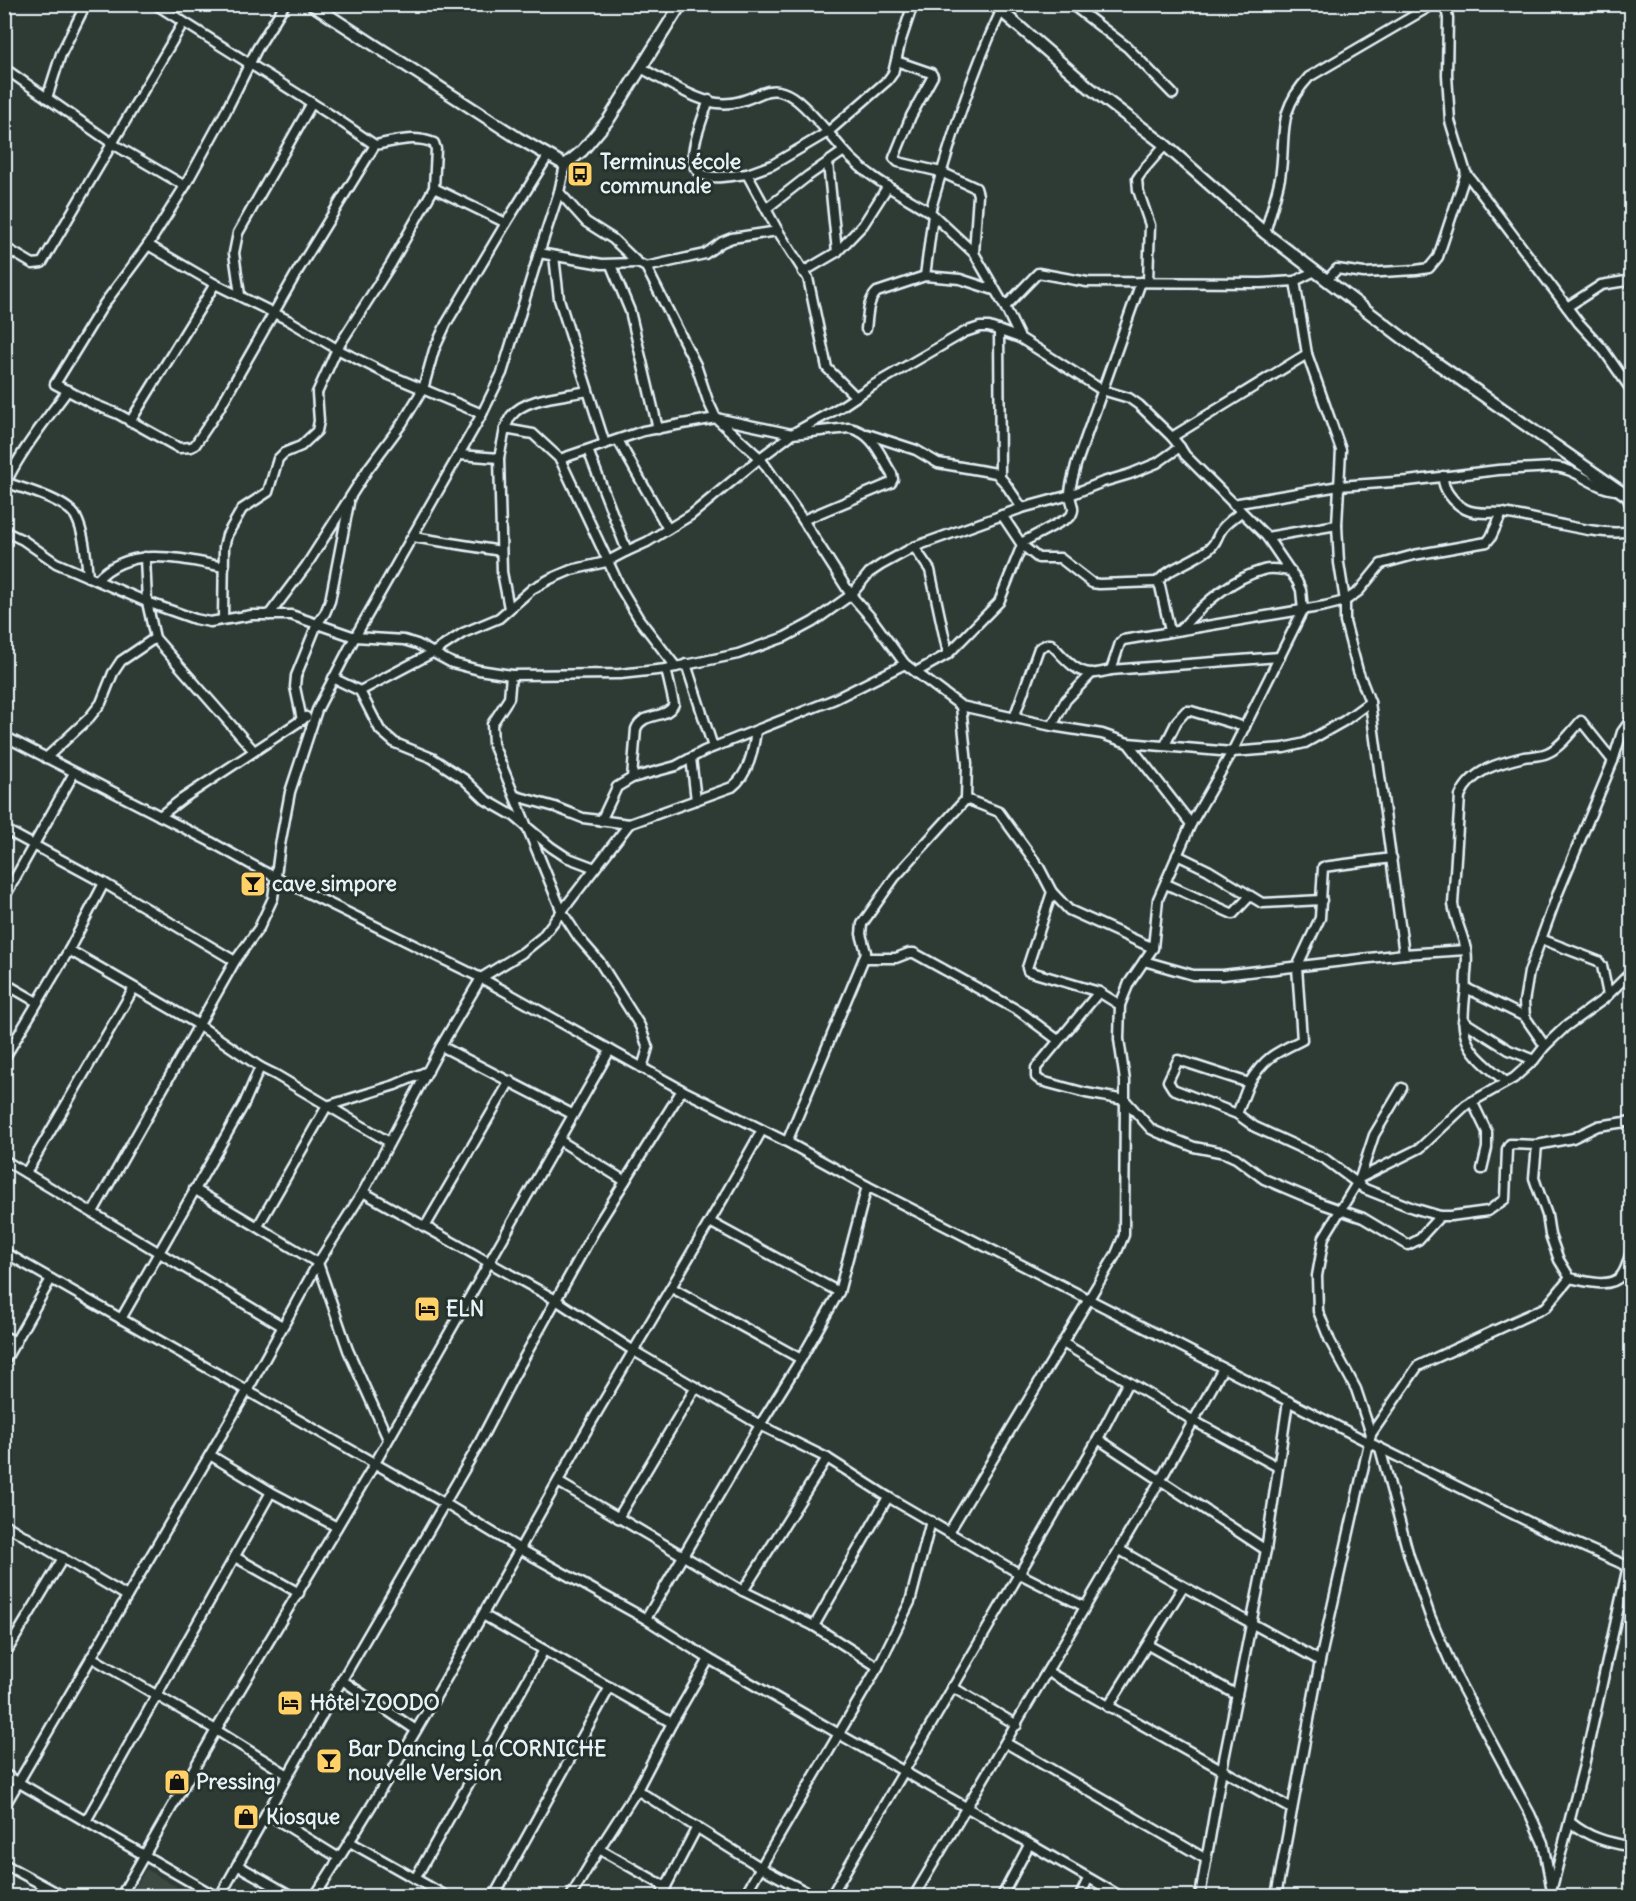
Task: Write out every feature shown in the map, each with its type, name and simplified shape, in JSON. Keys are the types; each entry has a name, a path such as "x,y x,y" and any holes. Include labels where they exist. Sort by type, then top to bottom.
{"street":[{"path":"47,98 63,48 86,4"},
{"path":"155,4 375,145 415,139 434,143 436,149 435,188 391,264 337,349 317,393 319,421 317,431 301,446 284,453 278,459 268,492 242,509 227,535 224,547 223,620"},
{"path":"285,4 249,63 185,186 148,245 104,304 55,384 179,448 195,445 219,409 297,272 375,145"},
{"path":"311,4 565,165"},
{"path":"93,1212 235,961 259,928 273,898 290,792 317,710 355,637 460,455 502,373 559,192 565,165 582,151 609,119 681,4"},
{"path":"709,100 694,151 695,169 712,177 747,174 772,165 828,132 888,80 893,73 913,4"},
{"path":"1071,4 1127,47 1173,94"},
{"path":"1265,232 1280,178 1285,119 1294,93 1309,77 1434,4"},
{"path":"1440,4 1446,9 1448,18 1449,121 1466,173 1567,307 1609,357 1632,391"},
{"path":"925,276 932,213 941,172 967,90 997,8 1090,88 1166,145 1265,232 1425,355 1626,493 1632,508"},
{"path":"4,247 33,264 42,262 183,23"},
{"path":"896,61 931,73 933,76 911,116 894,158 898,162 941,172 977,190 974,253"},
{"path":"4,68 113,144 185,186"},
{"path":"641,68 715,103 737,102 772,89 790,95 828,132 851,159 888,186 932,213 974,253 1020,338"},
{"path":"240,295 234,253 238,233 312,103"},
{"path":"916,672 948,654 999,602 1022,544 1070,517 1074,507 1070,495 1076,465 1102,390 1145,281 1150,225 1138,190 1137,179 1144,168 1166,145"},
{"path":"767,208 844,151"},
{"path":"269,615 306,566 368,469 403,422 423,389 438,339 506,223 549,156"},
{"path":"828,163 837,252"},
{"path":"1328,279 1337,269 1364,273 1429,267 1438,257 1466,173"},
{"path":"747,174 810,285 827,368 855,396"},
{"path":"803,272 837,252 863,225 888,186"},
{"path":"435,188 506,223"},
{"path":"559,192 586,222 613,239 642,265 696,365 708,402 716,418 760,458 851,595 905,664 961,706 1052,726 1102,734 1128,743 1232,752 1284,748 1305,742 1344,721 1370,702"},
{"path":"538,253 611,265 642,265 705,254 732,238 778,231"},
{"path":"148,245 215,284 275,313 337,349 387,374 482,414"},
{"path":"554,256 559,299 605,444"},
{"path":"611,265 630,311 658,429"},
{"path":"1005,307 1038,273 1087,282 1261,283 1295,281 1316,271"},
{"path":"866,329 870,301 877,292 925,276 960,279 994,290"},
{"path":"1567,307 1601,285 1632,280"},
{"path":"1295,281 1307,354 1341,450 1337,525 1345,622 1358,670 1370,702 1404,954"},
{"path":"130,422 215,284"},
{"path":"360,691 434,652 463,633 499,618 532,589 550,579 571,570 606,562 647,542 691,515 792,434 965,332 980,327 999,330 1020,338 1102,390 1129,398 1172,437 1185,455 1267,537 1301,590 1303,610 1232,752 1191,824 1158,899 1153,948 1129,983 1120,1005 1119,1039 1125,1081 1124,1235 1116,1254 1088,1298 1064,1344 949,1532"},
{"path":"999,330 1000,477"},
{"path":"1172,437 1307,354"},
{"path":"68,390 5,485 66,505 75,515 84,541 92,579"},
{"path":"509,608 502,572 501,551 499,458 505,429 511,415 530,404 543,399 587,391"},
{"path":"560,459 658,429 716,418 792,434 849,428 858,429 916,450 938,463 996,473 1022,508"},
{"path":"505,429 533,434 560,459 606,562 671,668 674,704 669,711 642,719 638,723 632,778"},
{"path":"803,520 891,483 892,474 867,434"},
{"path":"618,440 668,529"},
{"path":"4,531 23,540 56,562 92,579 195,619 210,622 238,616 291,615 355,637 404,640 459,665 511,675 620,674 671,668 738,654 785,638 813,622 851,595 869,573 914,547 1022,508 1070,495 1148,466 1180,447"},
{"path":"588,450 627,551"},
{"path":"460,455 499,458"},
{"path":"1233,504 1339,486 1498,470 1563,467 1606,490 1626,493"},
{"path":"1443,476 1443,483 1454,501 1467,510 1502,513 1600,531 1620,533 1632,531"},
{"path":"302,720 296,676 317,624 325,614 330,601 350,497"},
{"path":"1002,515 1022,544 1038,558 1060,558 1092,583 1098,585 1157,582 1169,571 1191,561 1216,544 1220,532 1241,512"},
{"path":"1111,670 1120,644 1124,640 1345,601 1359,591 1381,564 1424,553 1487,542 1502,513"},
{"path":"1267,537 1337,525"},
{"path":"412,537 501,551"},
{"path":"914,547 930,570 948,654"},
{"path":"92,579 116,566 157,555 224,567"},
{"path":"145,557 147,602 155,638 254,751"},
{"path":"1180,630 1203,607 1241,579 1263,570 1290,571"},
{"path":"1157,582 1160,586 1170,631"},
{"path":"46,758 95,711 121,661 155,638"},
{"path":"1014,718 1042,645 1052,644 1076,668 1092,674 1111,670 1280,657"},
{"path":"686,664 713,747"},
{"path":"601,821 617,787 632,778 663,771 713,747 836,699 905,664"},
{"path":"1052,726 1066,700 1092,674"},
{"path":"511,675 509,698 492,724 493,744 562,912 579,938 599,961 640,1026 648,1048 642,1068"},
{"path":"333,678 360,691 380,730 388,738 420,752 449,769 464,779 486,800 514,816 551,847 566,857 595,868"},
{"path":"787,1142 864,958 866,947 861,934 862,924 896,877 966,799 967,764 961,706"},
{"path":"160,816 317,710"},
{"path":"1165,745 1177,721 1186,711 1245,727"},
{"path":"1525,1017 1524,1002 1529,972 1558,893 1613,761 1622,732 1632,718"},
{"path":"1506,1082 1479,1059 1466,1041 1463,1021 1467,988 1464,978 1466,950 1453,904 1460,796 1463,788 1480,771 1548,753 1581,721 1613,761"},
{"path":"516,796 583,818 629,824 738,783 750,758 756,731"},
{"path":"4,736 276,878 481,978 682,1090 1223,1368 1370,1439 1380,1448 1543,1529 1630,1567 1553,1892"},
{"path":"1128,743 1191,824"},
{"path":"691,758 696,800"},
{"path":"4,898 74,772"},
{"path":"966,799 999,812 1039,867 1052,892 1069,910 1153,948"},
{"path":"4,1807 247,1391 318,1263 363,1192 441,1046 481,978 522,953 542,937 629,824"},
{"path":"4,829 104,883 235,961"},
{"path":"1177,855 1208,870 1262,903 1322,900"},
{"path":"1237,1114 1249,1083 1268,1057 1302,1040 1297,966 1320,918 1321,872 1324,866 1392,858"},
{"path":"4,1059 69,950 104,883"},
{"path":"1166,884 1233,914 1250,896"},
{"path":"1052,892 1026,968 1099,992 1120,1005"},
{"path":"1541,939 1598,961 1602,966 1608,995"},
{"path":"69,950 199,1025 260,1067 389,1142"},
{"path":"1144,961 1193,975 1208,975 1404,954 1466,950"},
{"path":"864,958 896,958 914,953 1019,1011 1058,1040"},
{"path":"1359,1181 1420,1148 1472,1101 1514,1078 1583,1012 1608,995 1632,971"},
{"path":"4,983 37,1002"},
{"path":"26,1173 134,988"},
{"path":"1467,988 1525,1017 1545,1047"},
{"path":"1099,992 1036,1068 1036,1077 1041,1081 1125,1100 1151,1129 1194,1147 1225,1153 1236,1158 1264,1179 1363,1218 1408,1245 1418,1240 1440,1216"},
{"path":"1463,1021 1509,1050 1534,1060"},
{"path":"441,1046 572,1114"},
{"path":"121,1896 216,1730 374,1465 610,1050"},
{"path":"1249,1083 1178,1060 1168,1081 1173,1089 1237,1114 1255,1127 1325,1159 1359,1181 1365,1189 1388,1200 1440,1216 1488,1211 1505,1199 1509,1146 1512,1144 1536,1144 1573,1138 1598,1126 1632,1121"},
{"path":"121,1319 244,1104 260,1067"},
{"path":"258,1226 327,1106 395,1085 428,1070"},
{"path":"425,1227 510,1081"},
{"path":"1370,1439 1356,1389 1330,1341 1318,1311 1317,1276 1324,1237 1359,1181 1374,1134 1402,1088"},
{"path":"220,1896 474,1451 556,1300 625,1181 682,1090"},
{"path":"1472,1101 1487,1132 1487,1148 1482,1168"},
{"path":"315,1896 350,1842 416,1730 762,1130"},
{"path":"560,1140 625,1181"},
{"path":"1536,1144 1534,1178 1547,1215 1550,1235 1559,1260 1570,1278 1593,1282 1612,1281 1621,1276 1632,1249"},
{"path":"4,1160 282,1326"},
{"path":"646,1619 839,1292 867,1186"},
{"path":"194,1189 318,1263 348,1350 388,1438"},
{"path":"363,1192 556,1300 634,1351 760,1425 826,1458 1020,1574 1085,1607"},
{"path":"710,1222 839,1292"},
{"path":"4,1252 646,1619 709,1659 1119,1896"},
{"path":"1276,1896 1320,1661 1370,1439 1418,1366 1546,1307 1570,1278"},
{"path":"4,1362 51,1279"},
{"path":"672,1288 801,1359"},
{"path":"4,1336 16,1342"},
{"path":"1064,1344 1194,1421 1278,1467"},
{"path":"914,1896 1120,1550 1223,1368"},
{"path":"831,1896 1020,1574 1128,1382"},
{"path":"618,1518 696,1387"},
{"path":"1200,1896 1222,1769 1266,1550 1288,1401"},
{"path":"1098,1439 1266,1550"},
{"path":"1380,1448 1410,1556 1430,1616 1457,1678 1530,1814 1543,1843 1553,1892"},
{"path":"210,1455 271,1492 337,1527"},
{"path":"743,1591 826,1458"},
{"path":"558,1482 743,1591 814,1626 878,1667"},
{"path":"86,1821 271,1492"},
{"path":"814,1626 888,1497"},
{"path":"744,1896 878,1667 910,1602 931,1521"},
{"path":"4,1524 128,1596"},
{"path":"1120,1550 1320,1661"},
{"path":"235,1557 299,1593"},
{"path":"4,1656 63,1558"},
{"path":"1108,1707 1183,1587"},
{"path":"483,1615 672,1722"},
{"path":"1148,1645 1237,1695"},
{"path":"415,1879 544,1650"},
{"path":"91,1657 288,1775"},
{"path":"571,1896 637,1790 672,1722 709,1659"},
{"path":"1048,1672 1292,1809"},
{"path":"342,1680 416,1730"},
{"path":"952,1687 1017,1725"},
{"path":"494,1896 610,1688"},
{"path":"1006,1743 1206,1859"},
{"path":"4,1774 214,1896"},
{"path":"637,1790 760,1867 814,1896"},
{"path":"267,1813 339,1858"},
{"path":"1570,1822 1587,1836 1632,1847"},
{"path":"661,1896 697,1827"},
{"path":"350,1842 446,1896"},
{"path":"1002,1896 1029,1845"},
{"path":"599,1849 666,1887"},
{"path":"4,1864 63,1896"},
{"path":"237,1866 292,1896"},
{"path":"1080,1896 1088,1879"}],"shaded area":[{"path":"146,1869 192,1896 130,1896"}],"place":[{"name":"Terminus école communale","path":"580,174"},
{"name":"cave simpore","path":"253,884"},
{"name":"ELN","path":"427,1309"},
{"name":"Hôtel ZOODO","path":"290,1703"},
{"name":"Bar Dancing La CORNICHE nouvelle Version","path":"329,1761"},
{"name":"Pressing","path":"177,1782"},
{"name":"Kiosque","path":"246,1817"}]}
